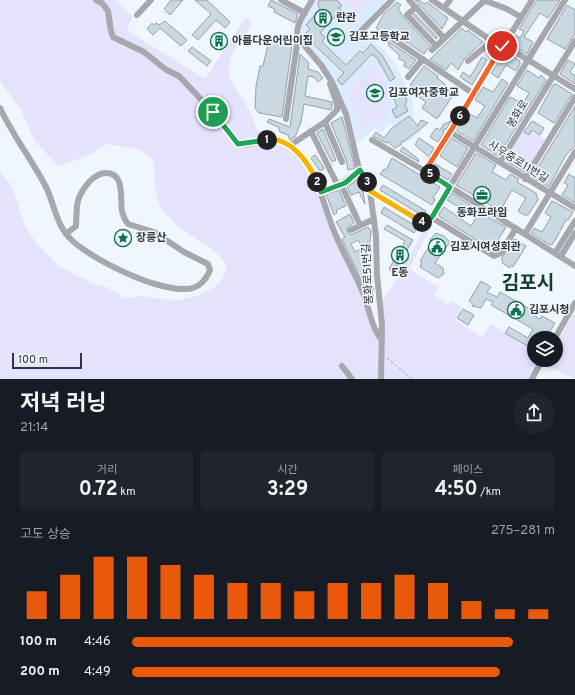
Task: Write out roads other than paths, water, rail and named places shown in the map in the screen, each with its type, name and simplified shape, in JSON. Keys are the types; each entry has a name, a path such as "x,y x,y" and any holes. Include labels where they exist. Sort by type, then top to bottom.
{"street":[{"path":"96,0 102,3 108,11 110,31 113,37 144,52 165,69 179,76 213,112 236,142 246,144 274,138 282,140 309,165 321,192 334,231 355,273 376,330 382,340"},
{"path":"137,15 151,0"},
{"path":"281,0 305,13"},
{"path":"286,119 298,38 297,30 312,0"},
{"path":"361,31 392,0"},
{"path":"409,0 444,38"},
{"path":"432,0 492,41 575,89"},
{"path":"444,8 450,0"},
{"path":"416,7 407,15 434,48 483,0 507,9 521,17"},
{"path":"425,171 532,0"},
{"name":"봉화로","path":"432,217 565,0"},
{"path":"387,35 474,94"},
{"name":"봉화로51번길","path":"298,38 328,75 346,114 360,170 370,191 374,219 382,340 381,379"},
{"path":"468,61 492,41"},
{"name":"봉화로","path":"500,162 575,41"},
{"path":"408,77 423,59"},
{"name":"봉화로51번길","path":"289,146 325,122 335,113 338,107 328,75"},
{"path":"525,179 575,97"},
{"path":"0,108 9,127 46,186 56,218 66,234 90,254 124,272 153,283 182,289 190,289 204,282 210,270 208,264 184,252 154,232 128,224 122,210 119,181 115,175 110,173 95,176 82,190 76,204 76,226 66,234"},
{"path":"325,122 342,162"},
{"path":"311,131 360,225"},
{"name":"사우중로11번길","path":"450,132 575,208"},
{"path":"372,140 425,171 575,266"},
{"path":"525,234 575,152"},
{"path":"340,185 360,170"},
{"path":"370,191 425,223 432,217 494,256 501,253 516,228"},
{"path":"351,230 374,219"},
{"path":"558,255 575,221"},
{"path":"558,255 575,233"},
{"path":"559,331 575,303"},
{"path":"342,366 352,379"},
{"path":"532,379 538,367"}],"place":[{"name":"란관","path":"323,18"},
{"name":"김포고등학교","path":"336,37"},
{"name":"아름다운어린이집","path":"219,41"},
{"name":"김포여자중학교","path":"375,93"},
{"name":"동화프라임","path":"482,195"},
{"name":"장릉산","path":"123,238"},
{"name":"김포시여성회관","path":"437,247"},
{"name":"E동","path":"400,255"},
{"name":"김포시청","path":"516,310"}],"district":[{"name":"김포시","path":"528,284"}]}
